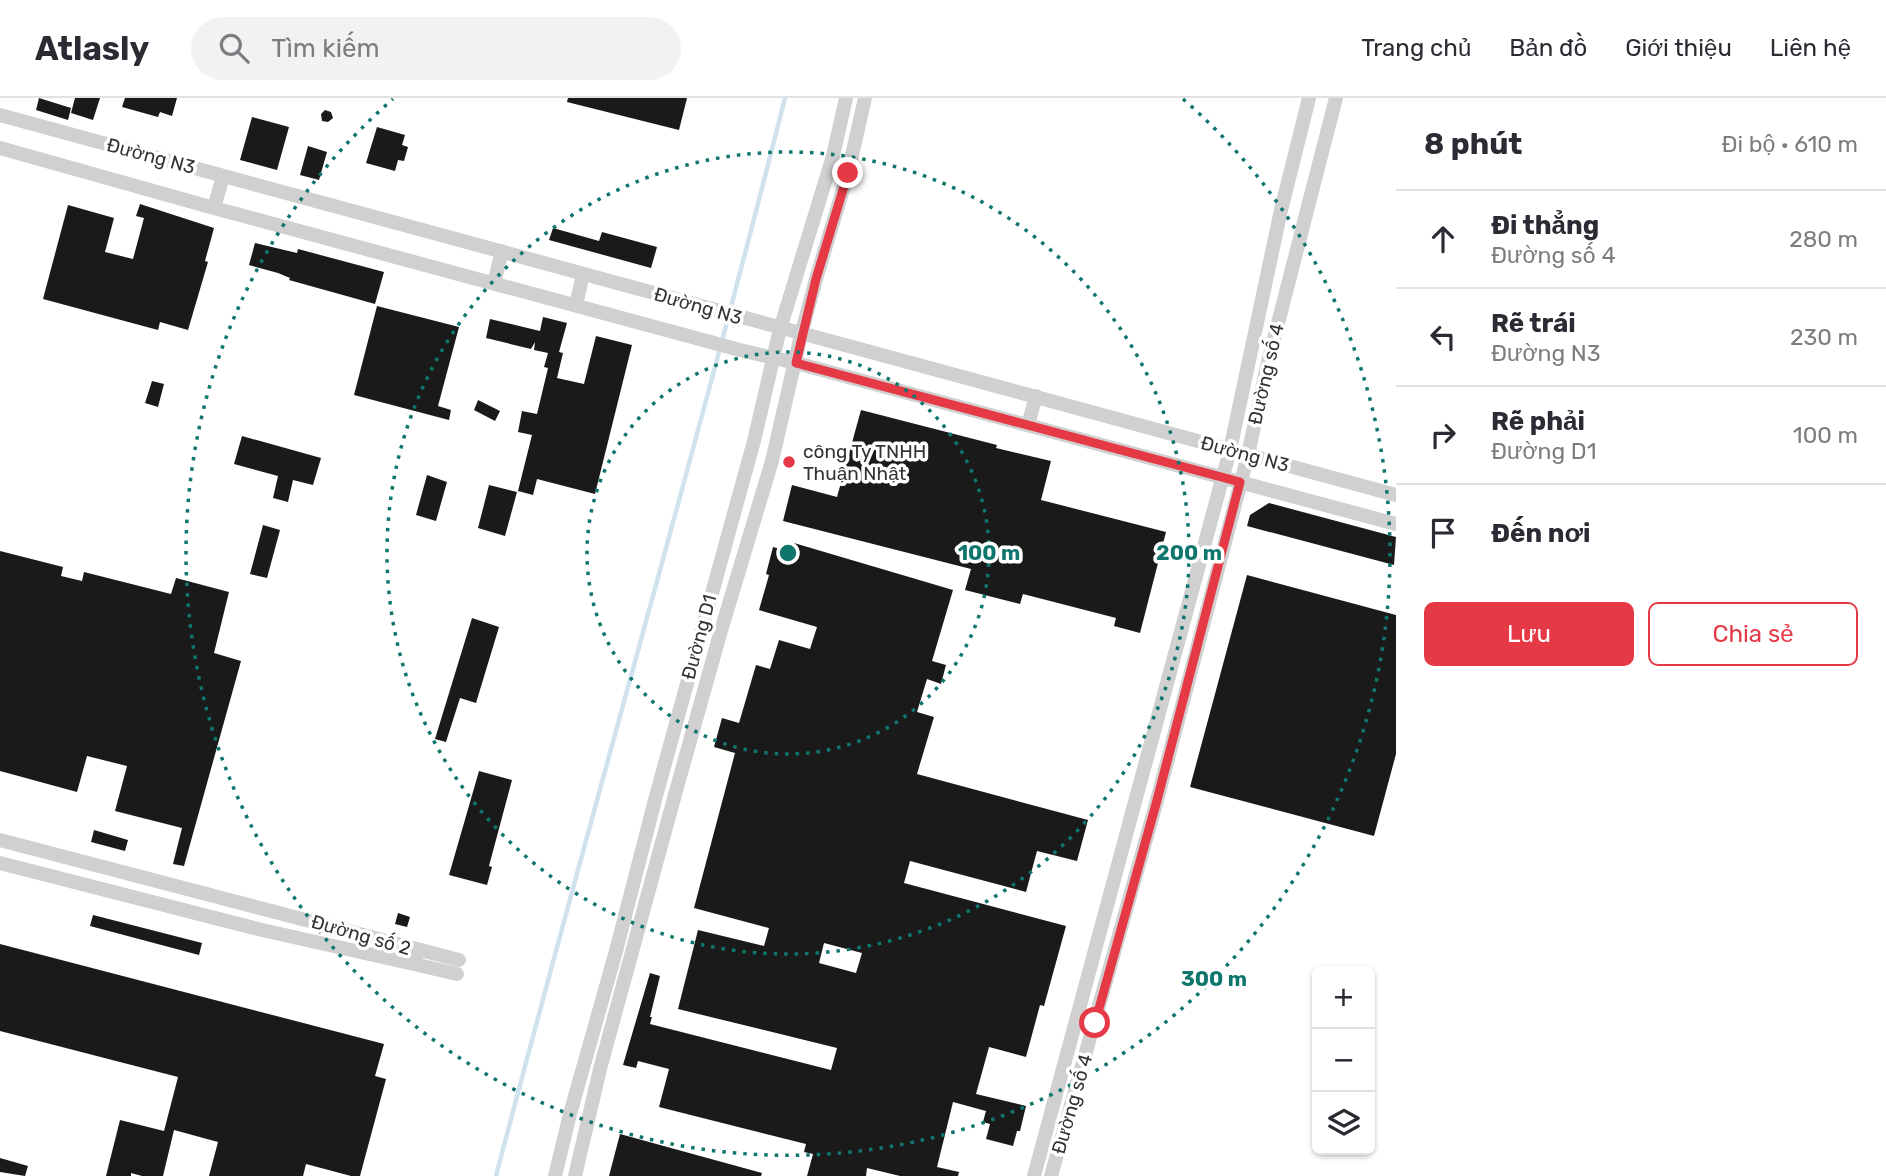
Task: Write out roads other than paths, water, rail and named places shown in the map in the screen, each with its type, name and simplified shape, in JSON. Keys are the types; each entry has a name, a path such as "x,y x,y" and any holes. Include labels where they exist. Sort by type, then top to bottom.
{"street":[{"name":"Đường D1","path":"555,1176 754,441 780,329 833,156 846,98"},
{"name":"Đường D1","path":"575,1176 600,1069 720,634 772,461 801,335 848,173 865,98"},
{"name":"Đường số 4","path":"1034,1176 1230,450 1281,210 1309,98"},
{"name":"Đường số 4","path":"1051,1176 1125,916 1248,455 1267,366 1336,98"},
{"name":"Đường N3","path":"0,116 1396,495"},
{"name":"Đường N3","path":"0,148 773,359 1396,524"},
{"path":"214,208 223,176"},
{"path":"494,283 502,251"},
{"path":"576,305 583,274"},
{"path":"1028,425 1036,396"},
{"path":"701,629 720,634"},
{"name":"Đường số 2","path":"0,840 158,879 417,957"},
{"name":"Đường số 2","path":"0,863 262,930 417,957"},
{"path":"1106,911 1125,916"},
{"path":"417,957 458,967"},
{"path":"1066,1057 1084,1062"}],"waterway":[{"path":"496,1176 715,368 785,98"}],"place":[{"name":"công Ty TNHH Thuận Nhật","path":"789,462"}]}
